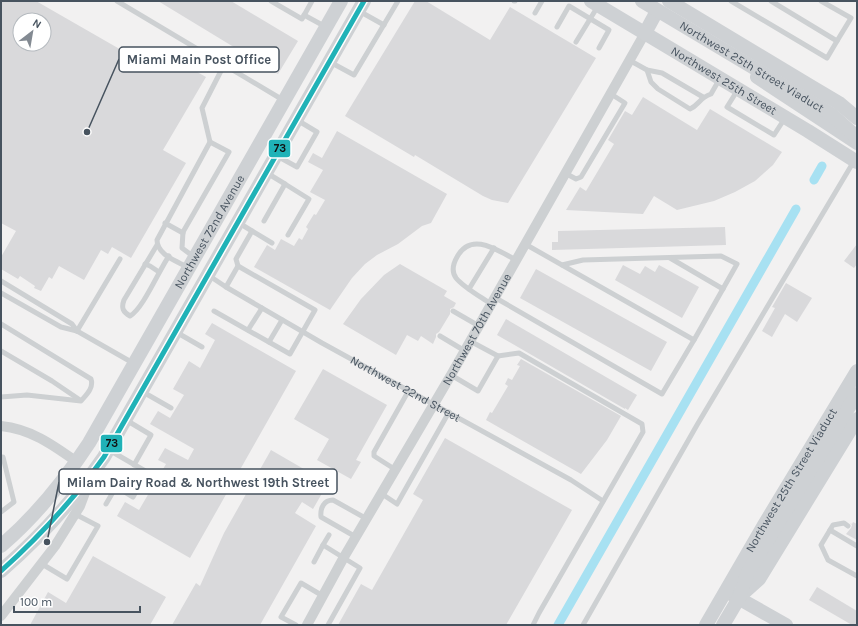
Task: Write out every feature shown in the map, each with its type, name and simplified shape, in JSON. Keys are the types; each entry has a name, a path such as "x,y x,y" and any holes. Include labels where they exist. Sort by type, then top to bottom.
{"main road":[{"name":"Northwest 72nd Avenue","path":"1,546 26,524 46,502 61,484 89,443 340,1"},
{"name":"Northwest 25th Street","path":"641,1 662,6 857,143"},
{"name":"Northwest 25th Street Viaduct","path":"641,1 831,114 851,132 857,140"},
{"name":"Northwest 25th Street","path":"595,3 738,90 856,159"},
{"name":"Northwest 72nd Avenue","path":"93,473 135,404 361,6"},
{"path":"644,33 662,6"},
{"name":"Northwest 25th Street Viaduct","path":"662,6 812,87 839,103 857,118"},
{"path":"326,27 331,33 334,42 332,57"},
{"path":"284,101 289,108 293,126"},
{"path":"192,264 208,275"},
{"path":"134,364 136,387 135,404"},
{"name":"Northwest 25th Street Viaduct","path":"726,590 764,524 857,371"},
{"name":"Northwest 25th Street Viaduct","path":"738,598 748,572 857,394"},
{"path":"714,611 729,623 738,598 759,579 857,419"},
{"path":"1,571 51,523 93,473 77,462"},
{"path":"706,625 726,590 786,625"}],"street":[{"name":"Northwest 70th Avenue","path":"307,625 344,557 465,351 644,33"},
{"path":"1,426 20,429 38,436 77,462"},
{"name":"Northwest 72nd Avenue","path":"1,616 42,564 75,514 80,506 93,473"}],"lane":[{"path":"117,1 284,101"},
{"path":"271,1 302,19 312,1"},
{"path":"332,57 354,75 398,1"},
{"path":"535,13 542,1"},
{"path":"731,1 827,58 851,18 821,1"},
{"path":"771,1 837,40"},
{"path":"576,42 590,19 595,3"},
{"path":"361,6 384,25"},
{"path":"556,26 569,6 609,30 599,48"},
{"path":"304,15 326,27"},
{"path":"629,60 647,70 662,73 703,97"},
{"path":"169,256 158,272 138,310 130,316 123,311 122,305 124,300 156,245 157,237 210,142 202,108 224,65"},
{"path":"647,70 651,82 658,89 690,109 694,107 703,97 711,94 720,79"},
{"path":"738,90 727,107 774,135 785,117"},
{"path":"565,173 576,179 581,177 625,103 610,94"},
{"path":"276,155 297,167 317,132 293,126"},
{"path":"192,264 182,248 183,233 229,152 210,142"},
{"path":"583,625 697,425 856,159"},
{"path":"266,173 309,199 288,235"},
{"path":"264,221 285,184"},
{"path":"165,223 183,233"},
{"path":"238,223 272,243"},
{"path":"214,311 290,354 315,310 238,266 236,259 252,231"},
{"path":"516,260 494,248 477,244 468,244 460,251 454,264 453,272 457,279 470,289 662,394 737,264 722,256 583,260 562,266"},
{"path":"525,244 694,340"},
{"path":"156,245 162,252 169,256 192,264"},
{"path":"470,289 494,248"},
{"path":"669,258 723,289"},
{"path":"77,331 120,259"},
{"path":"145,264 158,272"},
{"path":"226,287 238,266"},
{"name":"Northwest 22nd Street","path":"208,275 302,332 410,390 571,480 603,501"},
{"path":"1,281 72,324 77,331"},
{"path":"1,293 61,327 77,331 134,364"},
{"path":"248,330 262,308"},
{"path":"454,311 479,326"},
{"path":"269,342 282,320"},
{"path":"1,324 91,379 92,383 90,388 81,401"},
{"path":"175,332 202,347"},
{"path":"440,336 465,351"},
{"path":"470,341 498,356 519,353 642,424 643,432 533,625"},
{"path":"1,351 52,381 81,401"},
{"path":"451,375 478,391 498,356"},
{"path":"396,470 374,456 374,452 410,390"},
{"path":"142,391 171,408"},
{"path":"1,397 27,396 81,401"},
{"path":"382,494 397,504 449,412"},
{"path":"125,420 151,435 134,465"},
{"path":"93,473 133,497 147,472 108,450"},
{"path":"1,457 3,457 14,502 1,512"},
{"path":"106,504 116,487"},
{"path":"356,537 321,517 322,508 325,502 333,500 367,519"},
{"path":"42,564 68,578 98,526 75,514"},
{"path":"848,526 844,523 833,525 821,545 824,555 828,560 857,576"},
{"path":"830,530 857,546"},
{"path":"314,562 329,535"},
{"path":"323,545 360,568 328,625"},
{"path":"296,625 281,617 300,583 323,596"}],"building":[{"path":"1,1 36,1 144,63 153,47 206,77 163,150 186,163 131,258 112,247 108,254 101,250 84,280 59,266 52,279 49,277 41,291 34,288 35,286 20,276 18,279 1,269 1,257 16,231 1,223"},
{"path":"158,1 231,1 298,41 278,74"},
{"path":"415,1 426,1 490,40 510,7 596,58 508,203 492,200 483,196 415,155 414,157 345,116"},
{"path":"643,97 697,130 710,109 782,152 773,165 755,181 714,201 677,210 654,196 643,214 566,210 580,187 586,191 614,144 608,140 625,111 632,115"},
{"path":"337,131 447,194 431,223 422,226 398,244 377,255 365,264 352,278 330,310 254,267 267,245 275,250 281,239 294,246 299,238 302,240 308,229 306,227 314,214 316,215 325,200 310,192 323,170 308,162 313,153 322,158"},
{"path":"725,227 726,245 552,250 552,242 558,242 558,231"},
{"path":"857,244 857,264 854,268 844,261"},
{"path":"400,264 447,291 444,296 456,303 454,307 450,309 450,314 439,332 436,334 433,344 421,336 418,341 407,335 396,355 343,324 361,299 384,275"},
{"path":"623,265 640,274 645,266 655,272 659,265 699,287 682,318 615,280"},
{"path":"536,269 667,342 651,371 520,298"},
{"path":"786,283 812,298 797,322 785,314 772,337 762,331 775,308 772,307"},
{"path":"506,319 637,395 628,410 497,335"},
{"path":"212,323 296,371 190,558 117,516 125,502 139,510 166,464 158,460 165,448 188,460 194,449 150,424 158,411 170,418 184,395 173,389 189,361 200,368 215,340 205,334"},
{"path":"521,359 621,416 607,440 581,474 486,420 490,412 492,413 508,386 505,384 508,378 512,380 520,366 517,365"},
{"path":"323,369 387,405 356,460 361,462 351,479 317,460 329,439 294,419"},
{"path":"445,438 572,510 506,625 338,625 361,584 372,590 423,500 413,494"},
{"path":"271,450 328,483 313,509 302,502 295,513 316,526 260,625 172,625 196,583 200,586 224,533"},
{"path":"853,522 857,524 857,540 846,534 851,528 852,525 850,523 852,524"},
{"path":"93,556 166,597 150,625 30,625 48,592 66,603"},
{"path":"817,587 857,611 857,625 852,625 809,600"}],"waterway":[{"path":"814,180 822,166"},
{"path":"558,625 796,209"}],"transit line":[{"name":"73","path":"1,571 56,517 81,488 104,457 364,1"}],"place":[{"name":"Miami Main Post Office","path":"87,132"},
{"name":"Milam Dairy Road & Northwest 19th Street","path":"47,542"}]}
